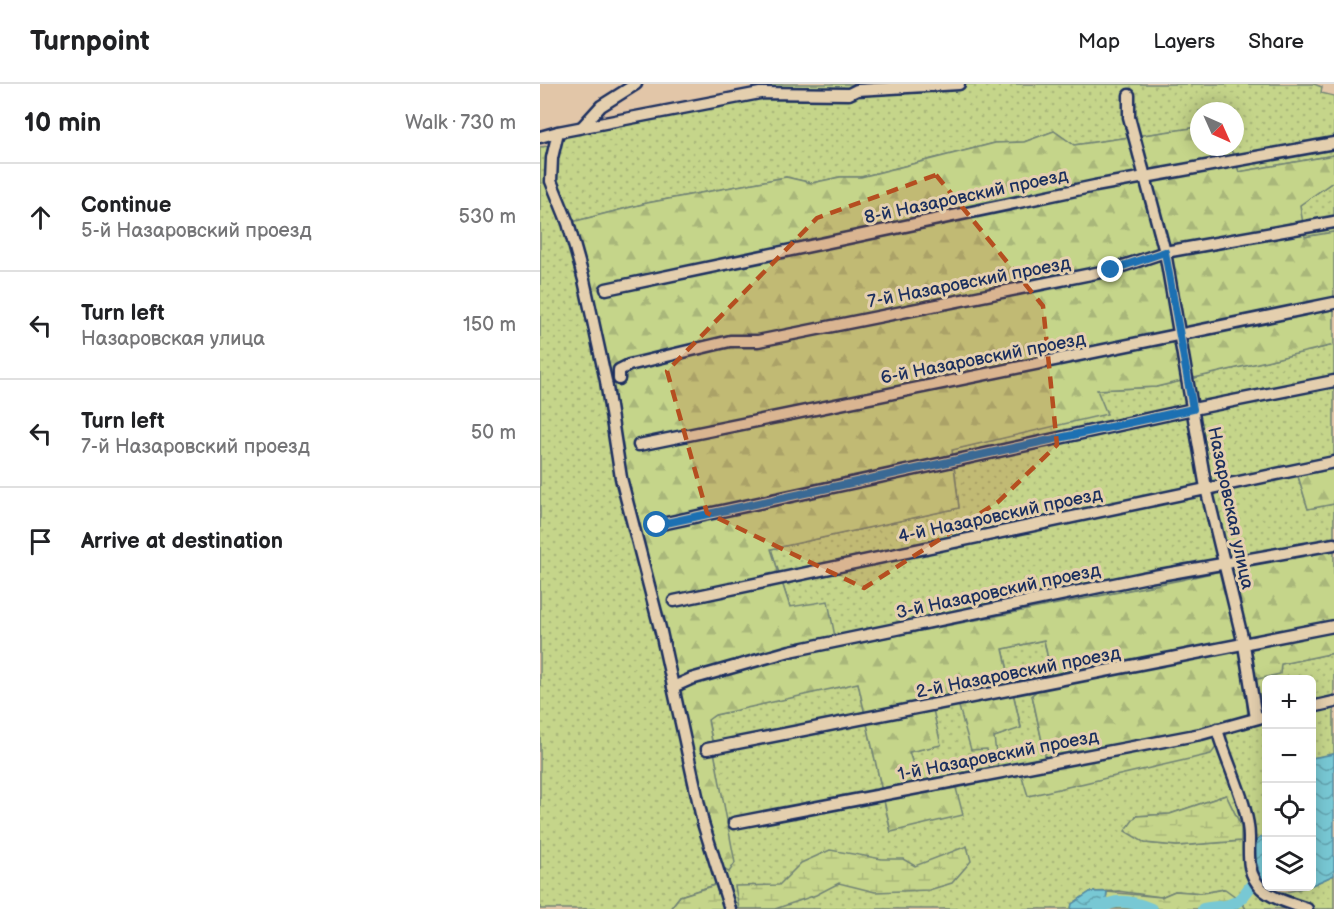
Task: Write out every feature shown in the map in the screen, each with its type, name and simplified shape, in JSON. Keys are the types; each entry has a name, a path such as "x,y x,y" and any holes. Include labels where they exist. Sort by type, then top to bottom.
{"street":[{"path":"582,127 601,106 636,84"},
{"path":"540,138 582,127 760,93 849,94 857,90 959,84"},
{"name":"Назаровская улица","path":"1129,95 1129,117 1165,252 1181,333 1206,488 1261,717"},
{"path":"558,132 552,158 551,181 568,223 584,280 606,381 621,478 673,687 703,823 730,909"},
{"name":"8-й Назаровский проезд","path":"606,289 1145,177 1334,144"},
{"name":"7-й Назаровский проезд","path":"619,379 619,370 629,365 730,341 758,341 1100,272 1165,252 1334,222"},
{"name":"6-й Назаровский проезд","path":"639,445 1334,303"},
{"path":"657,525 1193,409 1334,381"},
{"name":"4-й Назаровский проезд","path":"674,601 1334,462"},
{"name":"3-й Назаровский проезд","path":"673,687 691,679 790,651 1143,578 1334,544"},
{"name":"2-й Назаровский проезд","path":"707,749 1334,626"},
{"path":"1316,706 1334,702"},
{"name":"1-й Назаровский проезд","path":"734,823 1217,729 1261,717"},
{"path":"1217,729 1245,813 1250,840 1248,863 1257,881 1262,889 1307,909"}],"highlighted area":[{"path":"936,175 1043,306 1057,445 998,502 864,588 707,513 667,371 817,218"}],"green space":[{"path":"756,84 1314,84 1322,87 1321,93 1334,96 1334,155 1239,172 1233,156 1244,156 1244,102 1190,102 1190,128 1074,145 1054,131 1024,142 995,143 861,177 840,177 812,183 786,177 647,203 568,223 734,863 708,719 715,715 858,682 891,832 923,794 909,752 940,745 931,701 956,696 994,737 1021,727 1003,649 1044,640 1052,678 1032,695 1048,769 1028,796 1281,664 1334,653 1334,754 1316,757 1316,675 1262,675 1262,837 1257,840 1262,891 1316,891 1316,884 1334,875 1334,909 1246,909 1240,900 1224,889 1203,893 1175,891 1161,897 1118,891 1090,892 1072,904 1071,909 724,909 715,885 680,896 670,909 540,909 540,147 557,145 571,133 761,95","holes":["1226,795 1241,826 1241,841 1177,846 1145,843 1136,816 1170,814"]},
{"path":"1190,128 1190,156 1233,156 1239,172 1334,155 1334,181 1300,205 1305,237 1334,232 1334,345 1156,387 1097,390 1107,414 952,450 959,508 771,549 790,607 828,601 837,647 1181,580 1334,545 1334,653 1281,664 1280,674 1262,675 1262,678 1245,682 1248,717 1214,734 1217,746 1211,754 1028,796 1021,773 1048,769 1032,695 1052,678 1044,640 1003,649 1021,728 994,737 998,769 990,770 987,749 971,750 956,696 931,701 941,745 909,752 923,794 956,788 963,815 891,832 858,683 715,715 708,720 735,863 729,872 718,867 703,823 568,223 647,203 786,177 812,183 840,177 861,177 995,143 1024,142 1054,131 1074,145"},
{"path":"1334,181 1334,232 1304,237 1300,205"},
{"path":"1334,345 1334,469 1298,476 1308,509 1334,504 1334,545 1181,580 837,647 790,607 771,549 959,508 952,450 1106,413 1096,390 1156,387"},
{"path":"1334,469 1334,504 1308,509 1298,476"},
{"path":"1226,795 1241,826 1241,841 1177,846 1145,843 1125,831 1136,816 1170,814"},
{"path":"967,846 971,861 952,883 929,890 875,892 839,883 816,895 775,909 739,909 735,886 779,885 801,863 830,850 882,859 903,859 915,866"},
{"path":"715,885 724,909 670,909 680,896"},
{"path":"1225,889 1240,900 1246,909 1105,909 1107,892 1161,897 1175,891 1203,893"}],"water":[{"path":"1334,754 1334,875 1316,883 1316,783 1316,757"},
{"path":"1262,837 1262,876 1253,855 1257,840"},
{"path":"1090,892 1107,892 1105,909 1071,909 1072,904"}],"waterway":[{"path":"1203,909 1236,902 1262,874"},
{"path":"1100,909 1119,902 1138,904 1151,909"}],"route":[{"path":"657,525 676,519 1193,409 1165,252 1111,270"}]}
